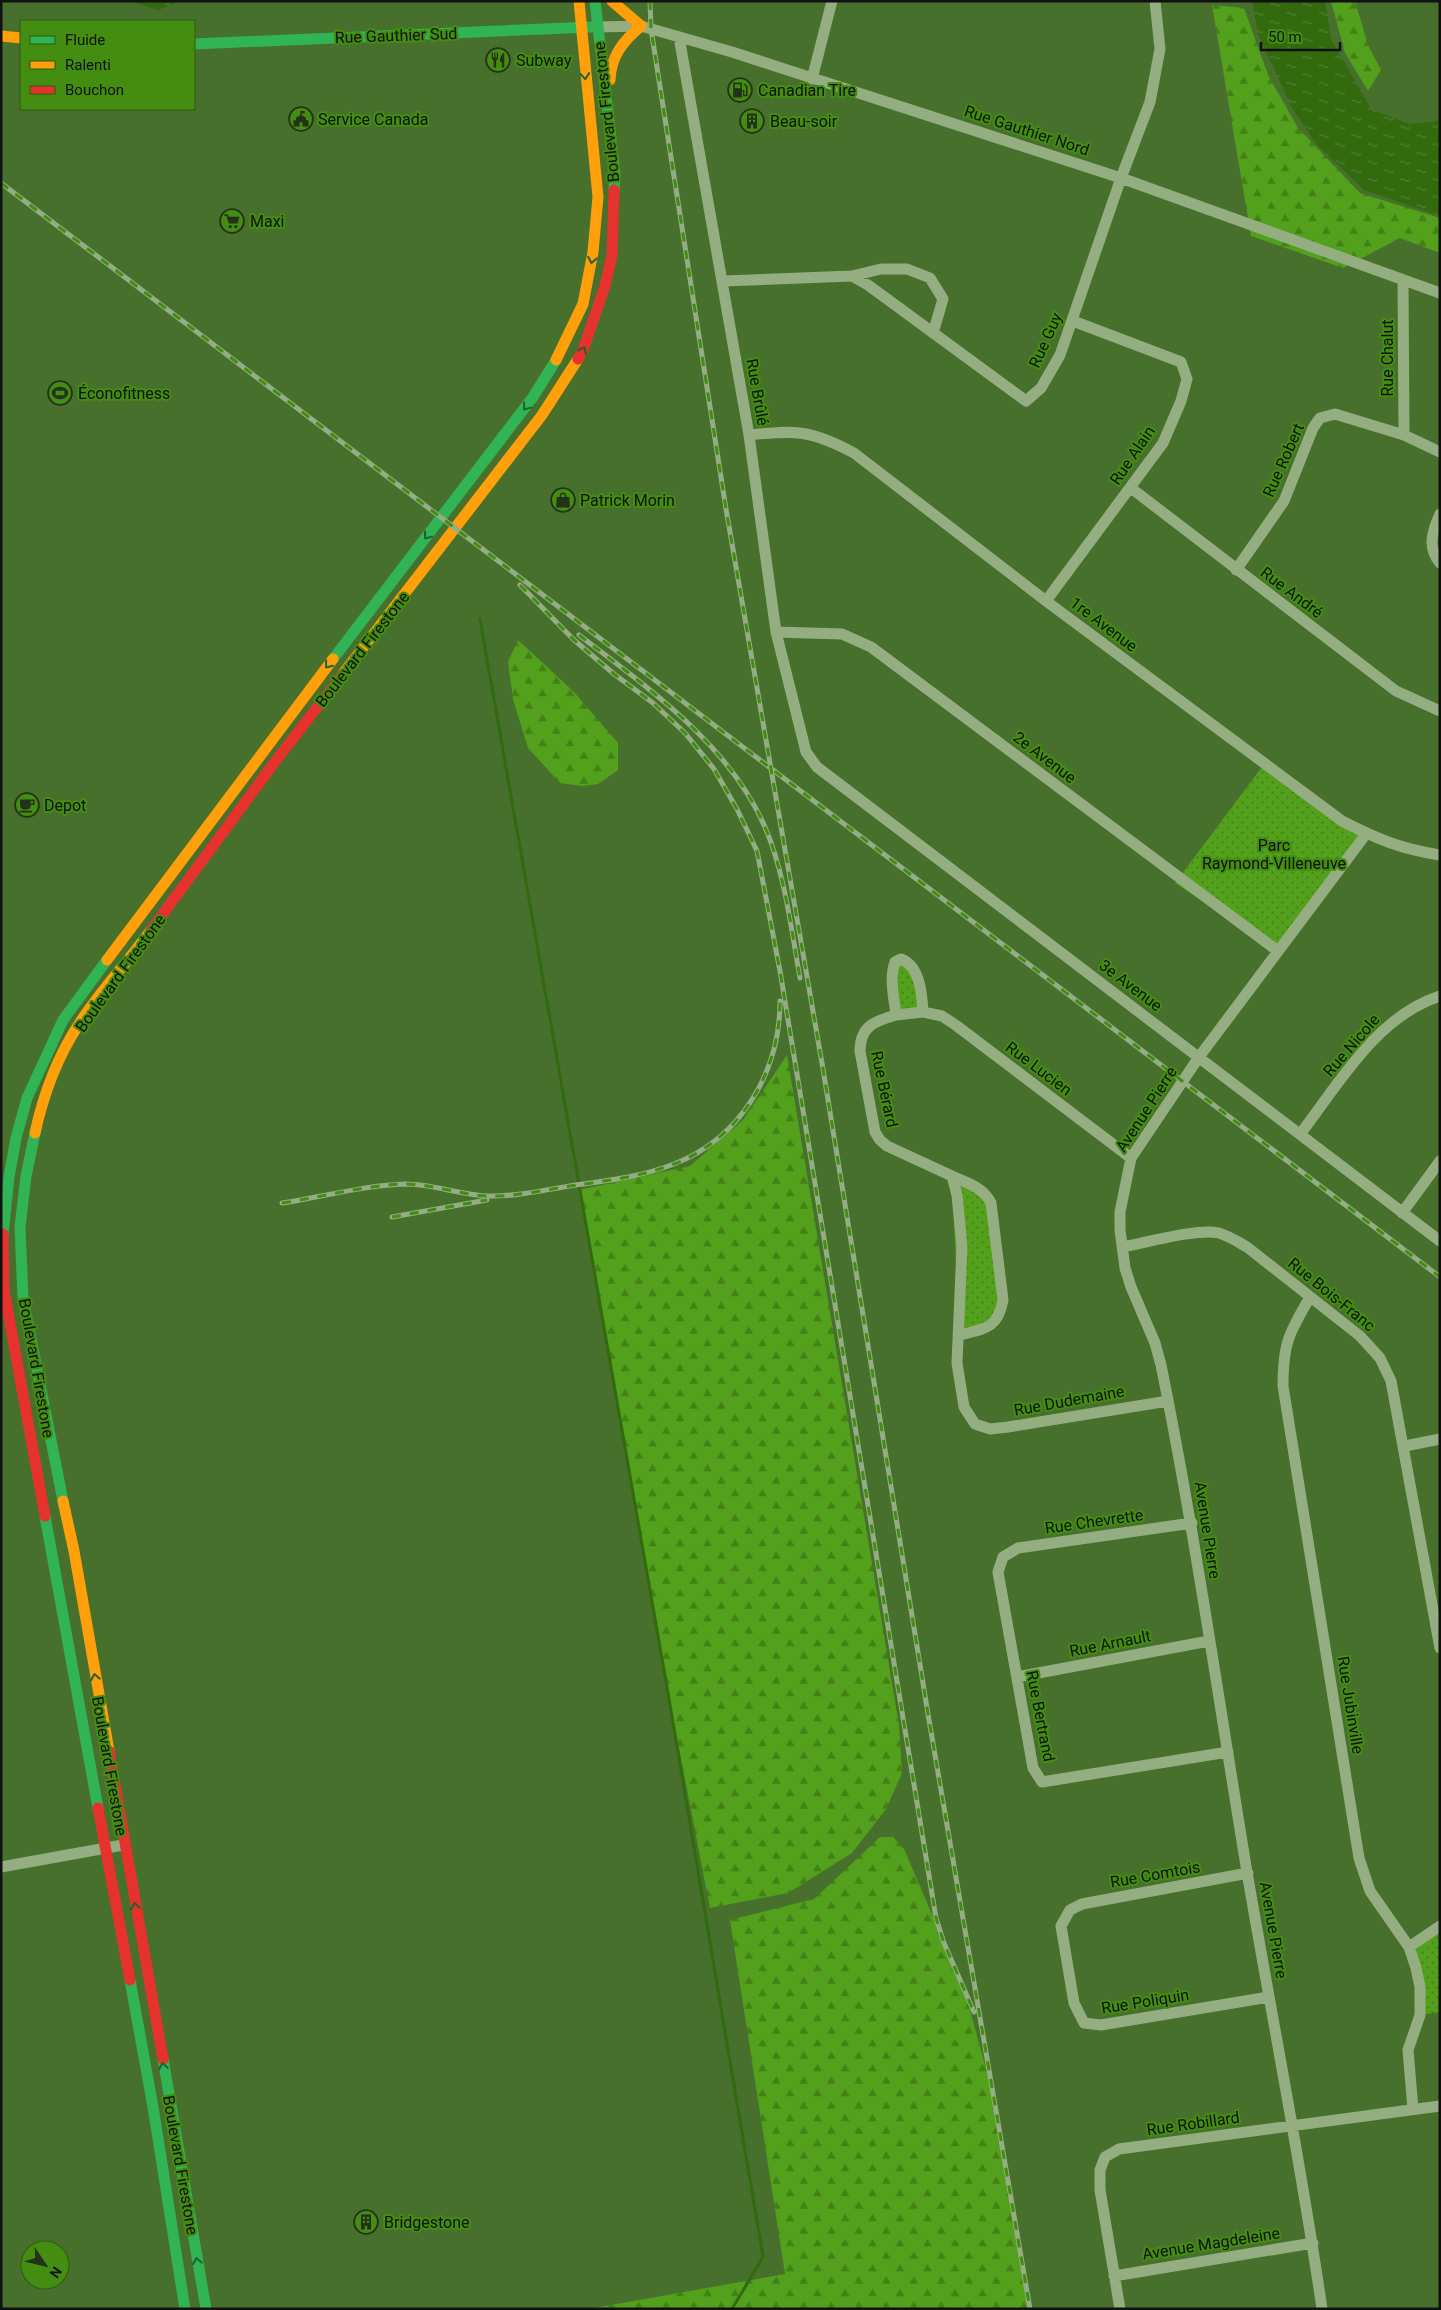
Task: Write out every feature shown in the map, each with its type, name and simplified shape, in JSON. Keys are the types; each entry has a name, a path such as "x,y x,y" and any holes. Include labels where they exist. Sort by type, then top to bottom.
{"main road":[{"name":"Boulevard Firestone","path":"185,2309 156,2122 4,1290 3,1236 9,1177 18,1130 27,1098 63,1020 321,674 533,397 562,350 583,304 593,252 598,197 579,1"},
{"name":"Boulevard Firestone","path":"206,2309 123,1845 74,1551 45,1417 23,1298 20,1227 26,1176 39,1115 55,1071 79,1024 142,943 274,763 542,415 583,350 595,320 612,254 615,174 595,1"},
{"path":"610,135 611,61 619,46 641,26 612,1"},
{"name":"Rue Gauthier Sud","path":"195,44 597,27"},
{"path":"1,36 20,38"}],"street":[{"path":"812,79 832,1"},
{"name":"Rue Guy","path":"852,276 868,285 1026,401 1041,388 1060,355 1073,321 1121,178 1150,102 1160,49 1155,1"},
{"name":"Rue Gauthier Nord","path":"597,27 641,26 679,37 1121,178 1440,293"},
{"name":"Rue Brûlé","path":"679,37 749,435 776,632 806,752"},
{"path":"722,281 852,276 881,269 907,268 930,278 942,299 933,333"},
{"name":"Rue Chalut","path":"1403,280 1404,435"},
{"name":"Rue Alain","path":"1046,601 1163,443 1181,401 1187,379 1181,362 1073,321"},
{"name":"Rue Robert","path":"1236,570 1284,501 1313,428 1320,418 1335,414 1404,435 1440,452"},
{"name":"1re Avenue","path":"749,435 790,430 803,432 831,441 854,453 1046,601 1342,821 1366,834 1406,850 1440,855"},
{"name":"Rue André","path":"1131,488 1396,691 1440,712"},
{"path":"1440,514 1432,542 1433,554 1440,564"},
{"name":"2e Avenue","path":"776,632 842,634 871,647 1278,951"},
{"name":"3e Avenue","path":"806,752 817,767 1301,1133 1440,1241"},
{"name":"Avenue Pierre","path":"1322,2309 1313,2243 1291,2125 1209,1641 1192,1523 1155,1342 1131,1287 1125,1268 1120,1212 1131,1158 1199,1057 1366,834"},
{"path":"896,1015 892,969 895,962 901,959 909,962 914,969 924,1012"},
{"name":"Rue Nicole","path":"1301,1133 1370,1042 1390,1023 1420,1002 1440,996"},
{"name":"Rue Lucien","path":"896,1015 924,1012 942,1016 1131,1158"},
{"name":"Rue Bérard","path":"896,1015 875,1020 864,1032 860,1041 860,1051 875,1132 886,1146 979,1188 987,1194 992,1203 1003,1300 1001,1314 996,1322 987,1328 959,1335"},
{"path":"1402,1213 1440,1161"},
{"path":"952,1176 957,1195 962,1247 959,1335"},
{"name":"Rue Bois-Franc","path":"1122,1247 1201,1232 1218,1233 1247,1247 1360,1336 1380,1358 1391,1381 1440,1648"},
{"name":"Rue Jubinville","path":"1310,1297 1290,1331 1285,1346 1283,1386 1359,1858 1370,1891 1409,1947 1420,1987 1420,2015 1408,2050 1414,2109"},
{"name":"Rue Dudemaine","path":"959,1335 958,1363 964,1407 975,1424 990,1429 1168,1400"},
{"path":"1404,1446 1440,1439"},
{"name":"Rue Chevrette","path":"1002,1557 1018,1548 1192,1523"},
{"name":"Rue Bertrand","path":"1002,1557 998,1572 1033,1768 1042,1782 1228,1752"},
{"name":"Rue Arnault","path":"1017,1677 1209,1641"},
{"path":"1,1867 123,1845"},
{"name":"Rue Comtois","path":"1070,1910 1082,1904 1248,1873"},
{"name":"Rue Poliquin","path":"1070,1910 1061,1926 1074,2003 1084,2023 1101,2026 1269,1997"},
{"path":"1409,1947 1440,1926"},
{"name":"Rue Robillard","path":"1120,2309 1100,2190 1100,2170 1105,2157 1119,2149 1440,2106"},
{"name":"Avenue Magdeleine","path":"1114,2276 1313,2243"}],"green space":[{"path":"1331,1 1355,1 1368,45 1381,70 1368,91 1345,53"},
{"path":"1212,5 1244,8 1268,75 1298,128 1360,193 1440,218 1440,253 1400,238 1343,268 1251,236"},
{"path":"518,640 574,692 618,743 618,770 598,784 582,786 560,783 528,748 513,699 508,662"},
{"name":"Parc Raymond-Villeneuve","path":"1265,763 1366,834 1278,951 1175,883"},
{"path":"895,962 909,962 923,1012 896,1015"},
{"path":"787,1055 899,1725 902,1773 886,1809 852,1853 788,1893 710,1908 663,1666 579,1190 690,1166 743,1120"},
{"path":"952,1176 987,1194 1003,1300 996,1321 959,1335"},
{"path":"880,1837 893,1837 904,1849 964,1989 994,2097 1028,2309 589,2309 785,2274 730,1920 814,1899"},
{"path":"1440,1926 1440,2012 1420,2015 1409,1947"}],"water":[{"path":"129,1 182,1 158,10"},
{"path":"1252,1 1325,1 1331,39 1371,109 1410,124 1440,121 1440,216 1364,190 1317,145 1292,108 1258,34"}],"waterway":[{"path":"480,619 668,1693 763,2257 732,2309"}],"railway":[{"path":"650,1 651,29 726,509 823,1069 929,1720 1030,2309"},
{"path":"1,183 1440,1277"},
{"path":"520,585 574,640 614,674 653,703 685,733 714,769 737,809 757,851 780,971 936,1918 944,1943 974,2012"},
{"path":"579,635 659,697 684,720 709,744 750,797 765,827 778,863 787,901 800,978"},
{"path":"282,1203 360,1189 406,1184 488,1196 529,1193 622,1178 674,1164 698,1152 719,1138 737,1120 752,1099 764,1077 773,1053 780,1001"},
{"path":"392,1217 487,1200"}],"traffic: fast":[{"path":"595,1 615,174 614,190"},
{"path":"195,44 591,27"},
{"path":"333,659 533,397 556,360"},
{"path":"3,1234 9,1177 16,1138 27,1098 63,1020 107,960"},
{"path":"35,1133 26,1176 20,1227 23,1298 63,1501"},
{"path":"45,1516 98,1808"},
{"path":"130,1980 153,2107 185,2309"},
{"path":"163,2059 206,2309"}],"traffic: slow":[{"path":"556,360 583,304 593,252 598,197 579,1"},
{"path":"610,80 613,64 619,50 641,26 612,1"},
{"path":"1,36 20,38"},
{"path":"342,675 542,415 578,359"},
{"path":"107,960 333,659"},
{"path":"35,1133 52,1077 71,1036 96,1000 151,930"},
{"path":"63,1501 74,1551 109,1751"}],"traffic: jam":[{"path":"578,359 583,350 605,286 612,255 614,190"},
{"path":"151,930 274,763 342,675"},
{"path":"3,1234 4,1290 45,1516"},
{"path":"109,1751 163,2059"},
{"path":"98,1808 130,1980"}],"place":[{"name":"Subway","path":"498,60"},
{"name":"Canadian Tire","path":"740,90"},
{"name":"Service Canada","path":"301,119"},
{"name":"Beau-soir","path":"752,121"},
{"name":"Maxi","path":"232,221"},
{"name":"Éconofitness","path":"60,393"},
{"name":"Patrick Morin","path":"563,500"},
{"name":"Depot","path":"27,805"},
{"name":"Bridgestone","path":"366,2222"}]}
